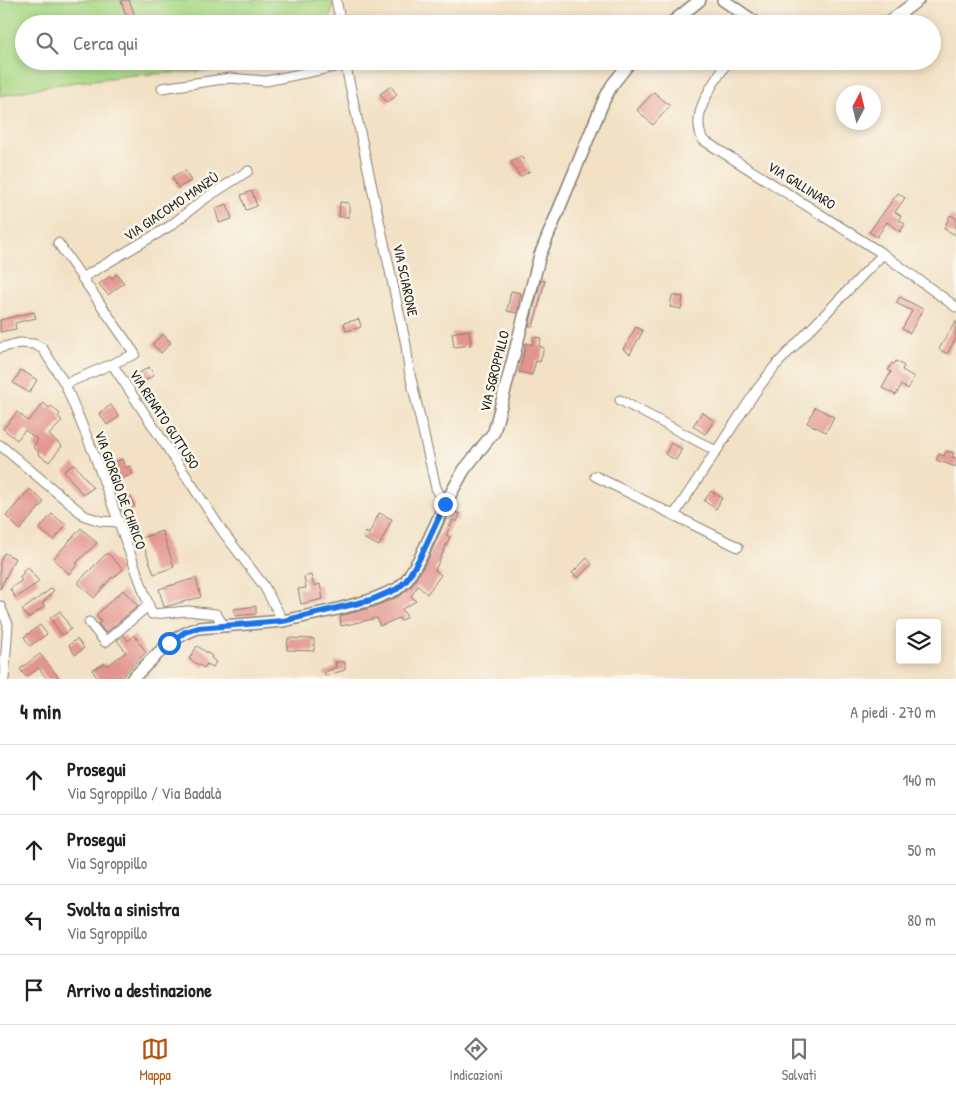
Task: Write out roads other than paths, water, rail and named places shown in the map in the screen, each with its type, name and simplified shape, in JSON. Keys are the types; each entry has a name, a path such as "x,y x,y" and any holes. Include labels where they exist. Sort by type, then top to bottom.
{"main road":[{"path":"681,15 700,0"},
{"path":"723,0 744,15"},
{"path":"898,15 918,0"},
{"name":"VIA SGROPPILLO","path":"132,679 169,643 185,632 198,628 283,621 338,609 371,600 397,589 406,581 421,556 445,504 464,470 494,432 540,254 612,85 624,70"}],"street":[{"path":"336,0 339,15"},
{"path":"162,88 230,78 266,81 320,70"},
{"name":"VIA SCIARONE","path":"350,70 404,335 409,370 436,488 445,504"},
{"name":"VIA GALLINARO","path":"722,70 705,96 699,118 698,130 703,140 883,254 956,307"},
{"name":"VIA GIACOMO MANZÙ","path":"82,278 170,226 203,200 248,171"},
{"name":"VIA RENATO GUTTUSO","path":"58,243 135,354 112,364 223,532 264,586 283,621"},
{"path":"674,515 775,366 883,254"},
{"name":"VIA GIORGIO DE CHIRICO","path":"0,348 19,343 34,344 42,349 65,384 94,454 149,605"},
{"path":"65,384 112,364"},
{"path":"620,400 716,451"},
{"path":"0,445 85,516 101,521 118,522"},
{"path":"595,476 738,547"},
{"path":"88,622 105,642 149,605 152,614 188,610 216,614 224,626"},
{"path":"0,606 8,624 4,679"}]}
